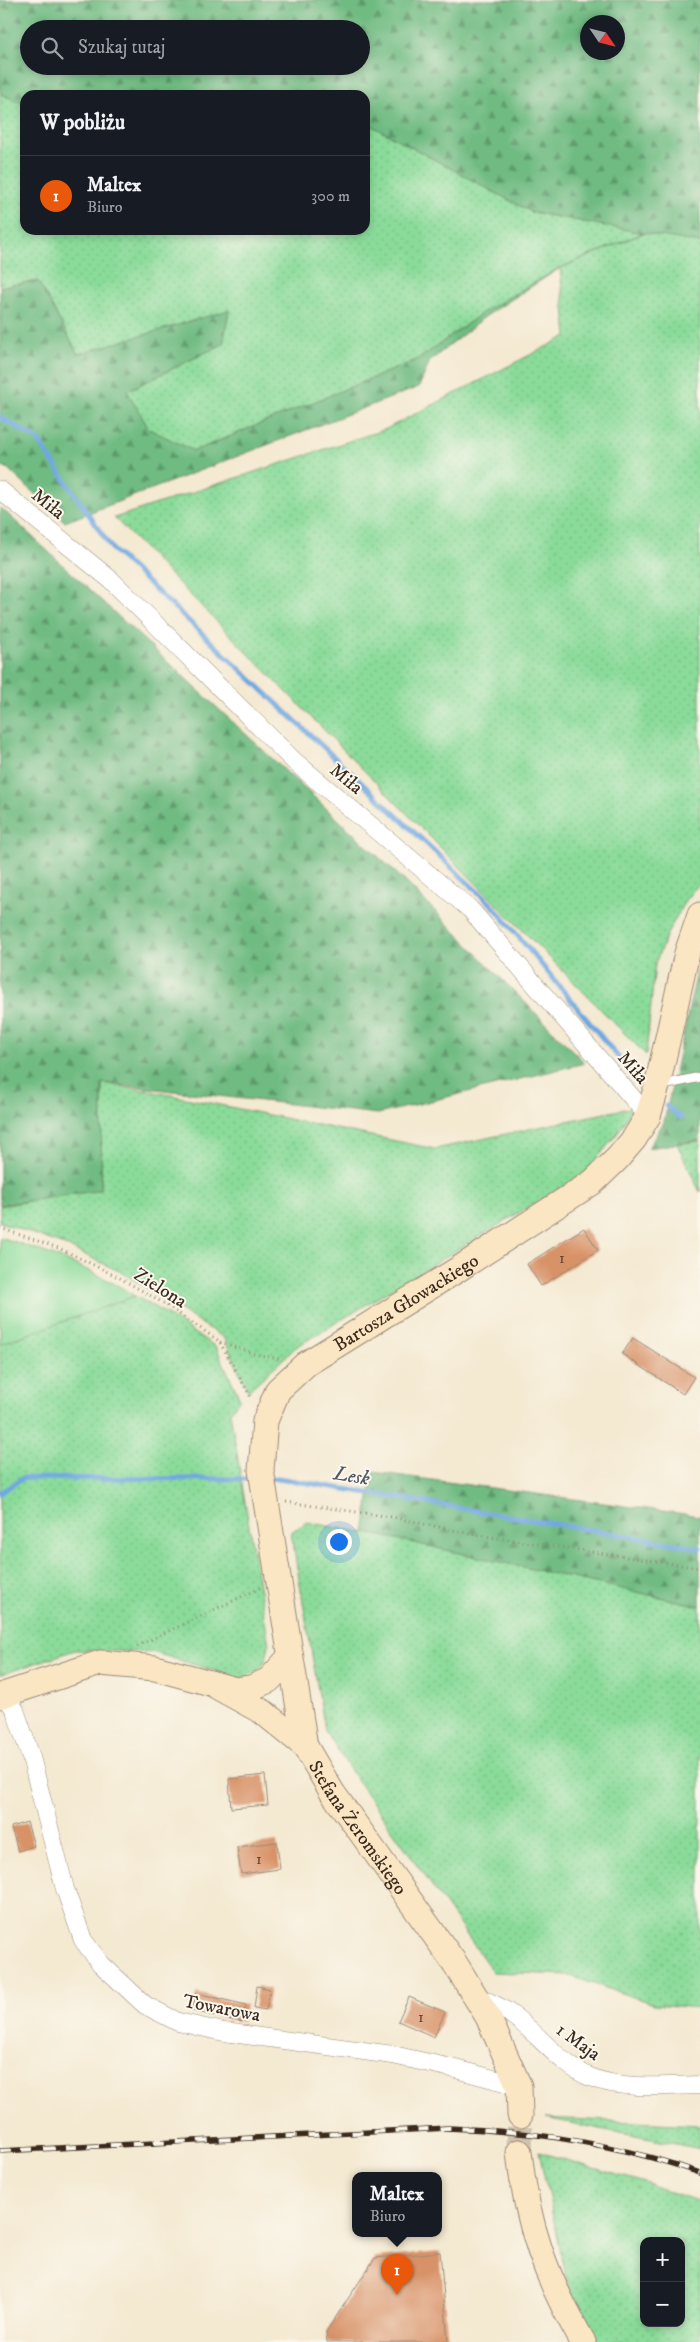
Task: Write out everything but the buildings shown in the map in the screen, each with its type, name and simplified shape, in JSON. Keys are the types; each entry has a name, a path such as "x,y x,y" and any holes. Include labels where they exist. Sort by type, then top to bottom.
{"street":[{"name":"Miła","path":"0,490 111,580 294,761 470,909 648,1116"},
{"name":"Bartosza Głowackiego","path":"305,1746 263,1486 265,1421 278,1390 306,1364 457,1270 592,1182 634,1139 648,1116 657,1086 687,953 700,915"},
{"name":"Stefana Żeromskiego","path":"2,1695 100,1663 155,1668 236,1690 252,1688 269,1680 290,1657"},
{"name":"Stefana Żeromskiego","path":"216,1686 263,1712 305,1746 332,1792 454,1962 488,2017 519,2086"},
{"name":"Towarowa","path":"2,1695 15,1710 31,1757 65,1889 83,1940 101,1964 145,2005 178,2022 224,2032 393,2055 519,2086"},
{"name":"1 Maja","path":"476,1997 496,2005 516,2017 562,2059 592,2078 617,2083 661,2086 700,2085"},
{"path":"519,2086 520,2115"},
{"path":"519,2152 523,2190 532,2229 559,2298 583,2342"}],"lane":[{"path":"657,1086 700,1077"}],"path":[{"name":"Zielona","path":"0,1228 61,1249 120,1278 165,1304 219,1341 265,1421"},
{"path":"219,1341 259,1355 306,1364"},
{"path":"263,1486 471,1534 700,1568"},
{"path":"136,1646 277,1580"}],"green space":[{"path":"0,0 700,0 700,243 644,233 560,268 643,233 531,212 370,125 370,90 20,90 20,101 0,93"},
{"path":"0,93 20,101 20,235 370,235 370,125 531,212 700,243 700,883 686,899 667,934 655,964 646,1055 114,518 386,429 567,336 560,268 485,311 419,359 194,451 148,429 127,391 223,344 229,311 78,354 38,281 0,287"},
{"path":"560,268 486,316 430,361 419,387 65,522 7,468 0,465 0,287 38,281 78,354 229,310 223,344 127,391 149,429 194,451 419,359 485,311"},
{"path":"0,507 407,883 585,1063 378,1114 102,1083 101,1190 0,1205"},
{"path":"700,958 700,1140 648,1148 664,1122"},
{"path":"102,1083 171,1095 435,1149 633,1107 617,1134 585,1173 296,1347 248,1391 224,1338 123,1273 64,1245 0,1222 0,1206 101,1189"},
{"path":"700,1141 700,1192 677,1144"},
{"path":"0,1237 69,1262 119,1286 135,1296 0,1344"},
{"path":"135,1296 216,1347 240,1399 230,1412 269,1645 266,1659 258,1670 241,1679 152,1652 75,1650 0,1675 0,1344"},
{"path":"373,1472 700,1516 700,1606 364,1532"},
{"path":"307,1522 402,1540 700,1606 700,2008 654,2004 567,1975 493,1972 357,1780 325,1731 291,1532"},
{"path":"545,2118 700,2125 700,2149 696,2148"},
{"path":"539,2152 652,2185 700,2202 700,2342 600,2342 569,2290"}],"waterway":[{"path":"0,417 37,439 113,550 494,907 642,1086"},
{"path":"666,1106 681,1118"},
{"name":"Lesk","path":"0,1493 23,1478 255,1479"},
{"name":"Lesk","path":"269,1479 278,1478 700,1548"}],"tunnel":[{"path":"519,2152 520,2115"}],"railway":[{"path":"0,2151 448,2128 513,2132 576,2141 638,2154 700,2173"}],"place":[{"name":"Maltex","path":"397,2295"}]}
